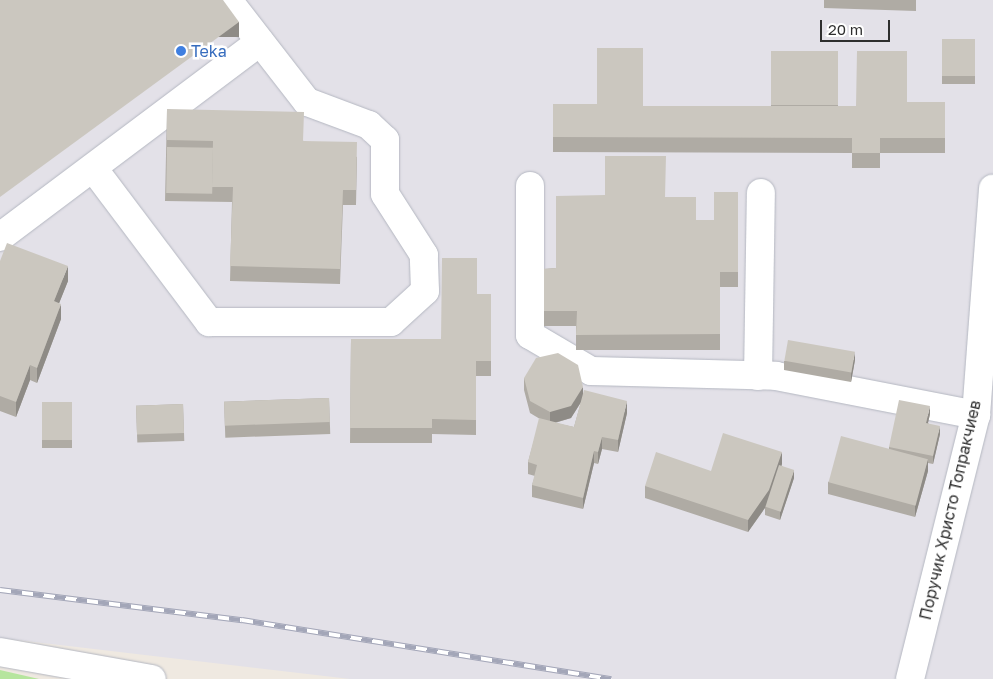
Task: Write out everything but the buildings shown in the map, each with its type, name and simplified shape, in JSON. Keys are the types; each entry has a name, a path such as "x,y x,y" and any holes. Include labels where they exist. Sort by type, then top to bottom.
{"street":[{"path":"93,168 209,322 391,322 425,291 424,255 385,194 386,140 369,125 307,102 228,0"},
{"path":"0,237 260,42"},
{"path":"530,186 530,335 591,371 758,376 976,416"},
{"name":"Поручик Христо Топракчиев","path":"910,679 976,416 992,224 993,189"},
{"path":"758,376 761,193"},
{"path":"0,652 152,679"}],"shaded area":[{"path":"0,0 993,0 993,679 350,679 0,638"}],"green space":[{"path":"0,670 39,679 0,679"}],"railway":[{"path":"0,590 242,620 611,679"}],"place":[{"name":"Teka","path":"181,51"}]}
